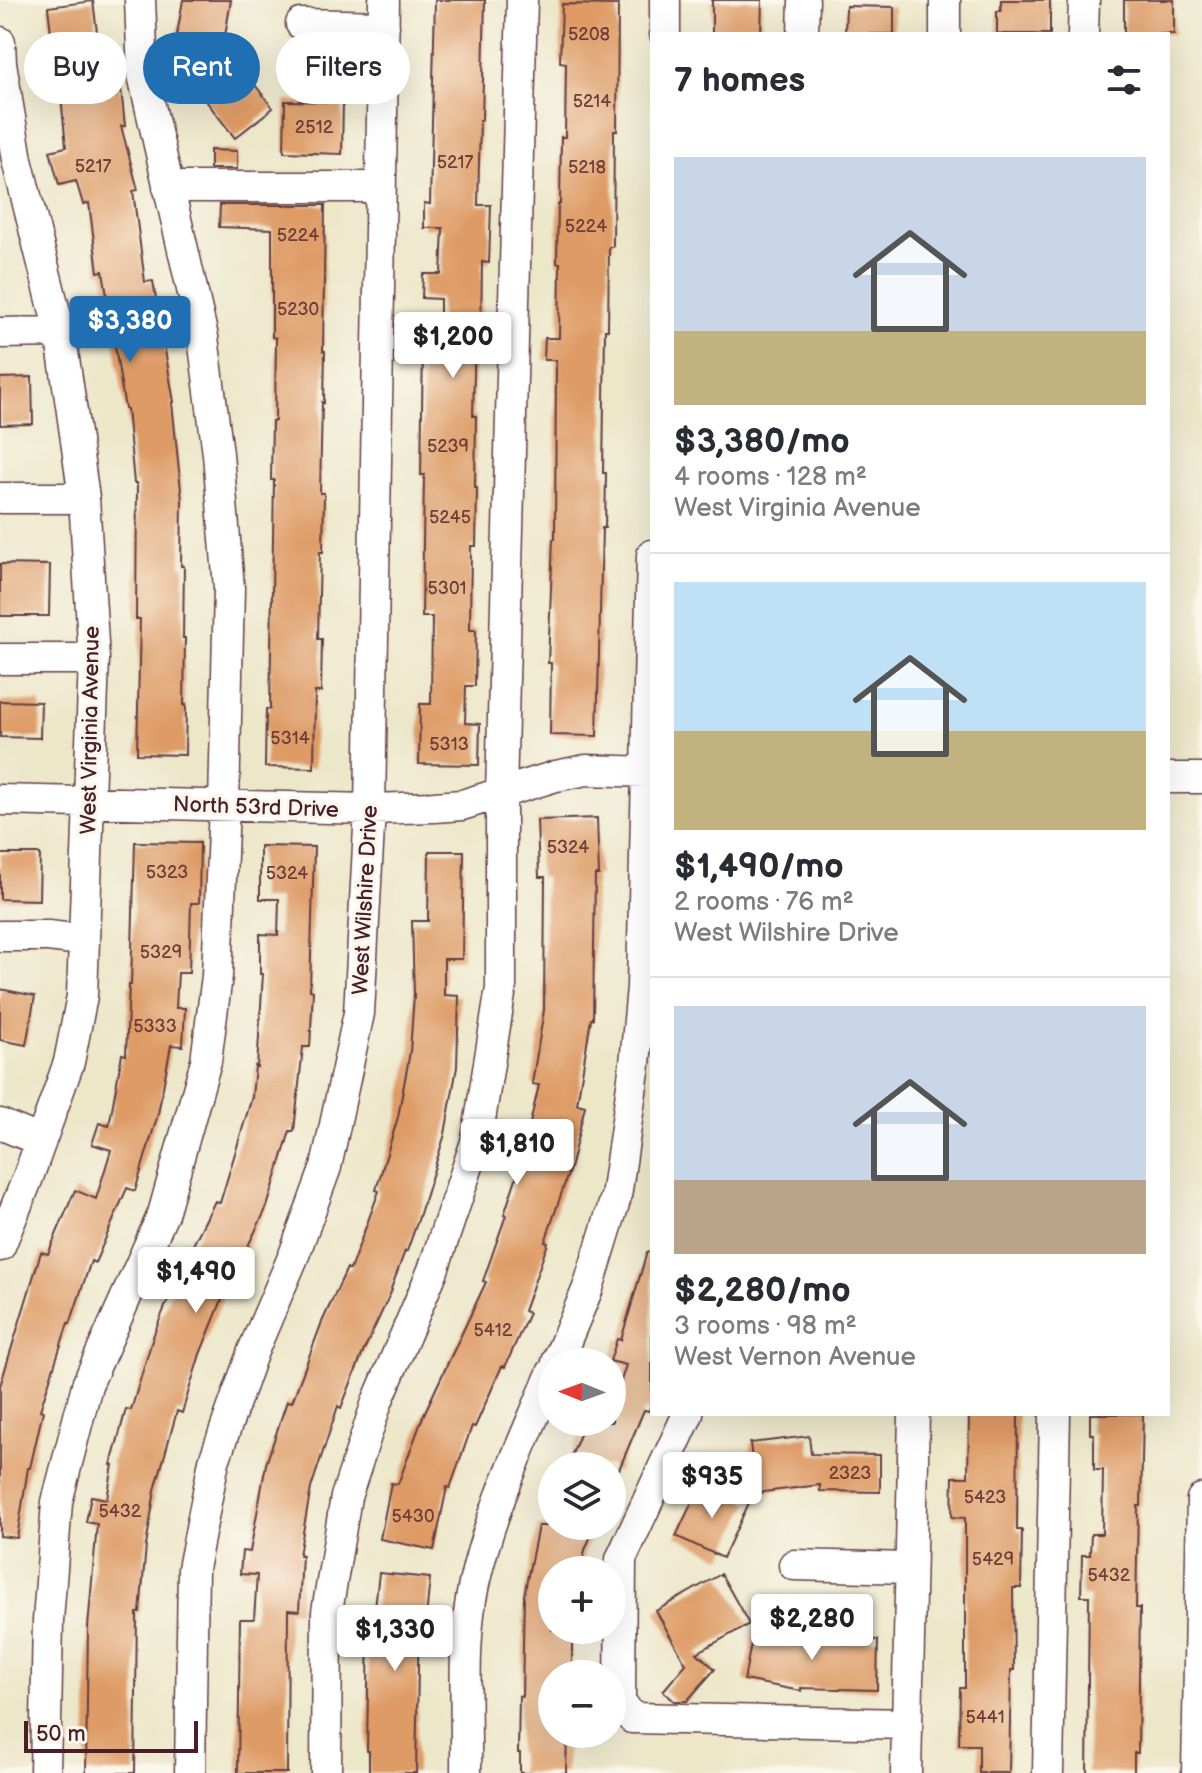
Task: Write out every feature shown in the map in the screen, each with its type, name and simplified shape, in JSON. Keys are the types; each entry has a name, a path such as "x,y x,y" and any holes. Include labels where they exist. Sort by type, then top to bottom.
{"street":[{"path":"45,1773 48,1621 57,1502 87,1385 163,1214 206,1061 217,976 229,588 218,454 203,337 143,75 140,0"},
{"path":"326,1773 327,1612 346,1497 377,1402 433,1270 477,1139 501,988 501,793 522,0"},
{"path":"665,0 665,32"},
{"path":"803,32 804,0"},
{"path":"945,0 945,32"},
{"path":"1083,32 1084,0"},
{"path":"301,24 384,13"},
{"name":"West Wilshire Drive","path":"190,1773 193,1569 214,1461 253,1351 294,1255 326,1167 359,1013 370,809 384,13"},
{"name":"West Virginia Avenue","path":"0,42 8,162 60,332 84,498 94,659 82,996 69,1062 0,1246"},
{"path":"168,187 380,187"},
{"path":"0,333 60,332"},
{"path":"0,498 84,498"},
{"path":"0,659 94,659"},
{"path":"563,1348 588,1288 616,1197 635,1064 642,987 650,700"},
{"name":"North 53rd Drive","path":"0,800 370,809 462,805 586,770 649,772"},
{"path":"1170,778 1202,778"},
{"path":"0,936 82,940"},
{"path":"0,1124 41,1141"},
{"path":"466,1773 467,1643 473,1587 490,1522 538,1407"},
{"path":"687,1416 621,1559 620,1701 632,1718 907,1724"},
{"path":"906,1773 914,1416"},
{"path":"1048,1773 1055,1416"},
{"path":"1197,1773 1202,1499"},
{"path":"794,1565 909,1568"}],"building":[{"path":"183,0 231,0 226,32 177,32"},
{"path":"435,0 485,0 478,205 491,205 489,263 482,262 481,331 475,331 473,416 476,416 477,488 476,546 471,546 470,630 476,630 475,686 466,686 465,723 480,724 479,765 419,764 420,704 431,704 432,617 422,617 423,344 440,344 440,299 422,298 423,274 441,274 443,228 424,228 424,203 430,204"},
{"path":"712,0 762,0 761,32 712,32"},
{"path":"1001,0 1050,0 1050,32 997,32 997,11 1001,11"},
{"path":"1124,0 1174,0 1174,34 1124,32"},
{"path":"93,1 97,32 51,32 48,7"},
{"path":"562,4 618,5 613,247 609,247 608,330 605,330 605,528 602,528 597,736 550,735 551,663 548,663 555,539 556,360 544,360 545,338 559,338 558,204 561,137 565,137 566,63 560,62"},
{"path":"846,6 894,7 894,32 845,32"},
{"path":"260,91 273,108 235,138 208,104 260,104"},
{"path":"62,104 123,104 125,126 121,126 138,190 133,191 145,282 153,281 174,402 182,500 185,755 137,754 140,619 136,619 137,483 134,483 127,409 103,271 98,272 89,203 83,204 76,181 59,185 50,151 66,147"},
{"path":"285,104 343,104 342,154 284,152"},
{"path":"210,150 237,151 237,169 210,169"},
{"path":"220,205 325,205 325,351 320,493 324,493 318,639 322,639 321,692 315,692 314,768 265,767 266,709 270,709 274,480 271,480 272,421 275,421 272,229 219,227"},
{"path":"32,377 33,424 0,425 0,378"},
{"path":"0,564 50,565 49,616 0,616"},
{"path":"0,701 41,702 40,738 0,737"},
{"path":"597,818 599,875 595,875 593,1019 577,1104 585,1106 571,1165 545,1242 548,1243 524,1311 529,1313 475,1427 472,1426 450,1488 447,1487 434,1550 380,1539 391,1483 398,1484 424,1414 486,1282 483,1281 520,1166 539,1085 532,1084 544,1010 545,877 539,877 537,820"},
{"path":"135,842 200,843 199,903 191,903 189,973 178,973 176,1008 185,1008 183,1046 171,1045 158,1114 135,1191 127,1188 95,1263 91,1261 68,1323 40,1410 43,1411 28,1468 17,1538 0,1536 0,1386 41,1252 48,1254 75,1190 96,1199 111,1150 92,1144 99,1123 109,1126 122,1054 126,1055"},
{"path":"260,846 314,847 310,1047 303,1047 294,1131 290,1131 267,1207 232,1275 200,1354 182,1413 177,1411 155,1490 140,1613 137,1613 135,1773 86,1773 88,1627 97,1524 86,1522 91,1496 107,1499 111,1465 126,1409 131,1410 154,1334 173,1287 191,1294 205,1261 189,1253 215,1201 220,1203 252,1097 263,974 260,974 260,934 278,935 279,899 260,899"},
{"path":"429,851 464,851 462,959 444,959 444,995 459,996 457,1067 445,1134 407,1251 341,1408 338,1406 311,1488 299,1555 302,1555 299,1611 288,1610 287,1773 238,1773 240,1619 254,1619 257,1575 240,1574 242,1551 250,1552 266,1464 287,1401 292,1402 322,1322 347,1268 350,1270 379,1191 376,1190 398,1117 410,1052 414,994 412,921 428,921"},
{"path":"0,854 40,854 39,900 0,899"},
{"path":"0,989 35,996 26,1045 0,1040"},
{"path":"647,1252 650,1252 649,1411 644,1410 626,1453 573,1452 579,1436 626,1436 626,1348 614,1348 617,1339 621,1340"},
{"path":"969,1416 1018,1416 1017,1530 1022,1530 1021,1588 1013,1588 1014,1670 1011,1670 1009,1773 979,1773 979,1745 959,1745 960,1688 965,1688 965,1518 952,1517 953,1477 968,1477"},
{"path":"1090,1416 1143,1416 1136,1608 1140,1608 1138,1753 1134,1753 1134,1773 1087,1773 1089,1596 1081,1596 1082,1555 1090,1555 1091,1534 1102,1534 1103,1470 1094,1470 1094,1434 1090,1434"},
{"path":"809,1436 811,1454 880,1455 880,1492 820,1491 820,1485 756,1493 750,1443"},
{"path":"702,1481 749,1503 723,1558 676,1536"},
{"path":"538,1526 538,1540 589,1540 584,1556 538,1556 538,1644 572,1644 572,1660 538,1660 538,1748 567,1748 566,1773 520,1773 519,1696 522,1697 524,1595"},
{"path":"379,1573 430,1578 426,1617 419,1616 416,1773 369,1773 369,1624 373,1624"},
{"path":"721,1574 749,1624 697,1653 715,1669 687,1701 674,1701 663,1691 686,1664 656,1611"},
{"path":"754,1628 806,1639 878,1640 877,1690 801,1688 801,1691 744,1680"}]}
